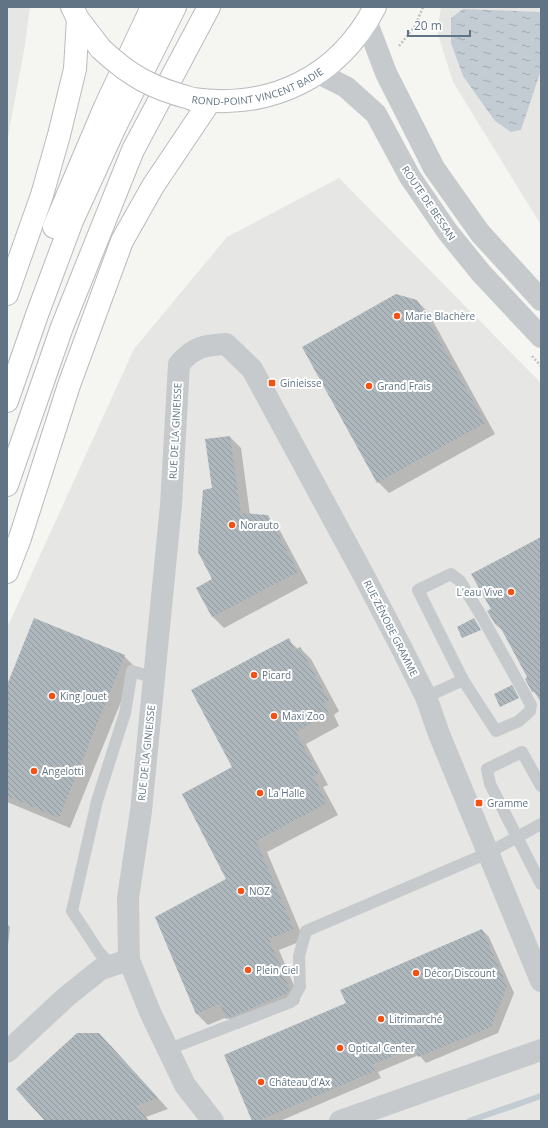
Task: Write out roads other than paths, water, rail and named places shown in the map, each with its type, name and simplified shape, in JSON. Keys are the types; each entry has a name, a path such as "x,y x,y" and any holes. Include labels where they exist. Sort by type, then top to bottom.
{"main road":[{"path":"7,381 55,222 105,107 152,7"},
{"path":"7,401 38,312 72,222 115,127 175,7"},
{"path":"7,485 62,327 133,150 209,7"},
{"path":"7,294 42,195 59,135 75,69 75,13"},
{"name":"ROND-POINT VINCENT BADIE","path":"75,13 101,49 120,66 142,81 172,94 200,100 233,102 270,95 298,85 318,73 337,59 348,47 371,15"},
{"path":"7,572 20,538 69,385 122,241 200,100"}],"street":[{"path":"371,15 386,73 434,168 480,233 541,300"},
{"name":"ROUTE DE BESSAN","path":"318,73 346,87 376,114 410,177 447,231 480,274 541,337"},
{"name":"RUE ZÉNOBE GRAMME","path":"179,364 195,349 206,345 226,344 252,369 364,574 426,697 439,734 541,981"},
{"name":"RUE DE LA GINIEISSE","path":"179,364 171,505 141,810 120,963 150,1012 185,1085 213,1121"},
{"path":"7,1052 66,997 101,969 120,963"},
{"path":"422,1091 459,1071 533,1045 541,1036"},
{"path":"340,1121 541,1050"}],"lane":[{"path":"451,574 460,581 482,617 531,705 530,711 519,720 496,731 463,680 418,590 451,574"},
{"path":"120,963 99,952 72,911 97,801 125,713 132,671 154,678"},
{"path":"426,697 463,680"},
{"path":"541,786 522,752 488,769 490,784 516,838 541,884"},
{"path":"169,1049 291,1002 300,987 299,956 306,931 488,853 541,824"}],"water":[{"path":"463,9 541,12 541,70 521,130 511,132 495,121 463,76 451,43 451,18"}],"waterway":[{"path":"469,1121 541,1096"}],"place":[{"name":"Marie Blachère","path":"397,316"},
{"name":"Ginieisse","path":"272,383"},
{"name":"Grand Frais","path":"369,386"},
{"name":"Norauto","path":"232,525"},
{"name":"L'eau Vive","path":"511,592"},
{"name":"Picard","path":"254,675"},
{"name":"King Jouet","path":"52,696"},
{"name":"Maxi Zoo","path":"274,716"},
{"name":"Angelotti","path":"34,771"},
{"name":"La Halle","path":"260,793"},
{"name":"Gramme","path":"479,803"},
{"name":"NOZ","path":"241,891"},
{"name":"Plein Ciel","path":"248,970"},
{"name":"Décor Discount","path":"416,973"},
{"name":"Litrimarché","path":"381,1019"},
{"name":"Optical Center","path":"340,1048"},
{"name":"Château d'Ax","path":"261,1082"}]}
